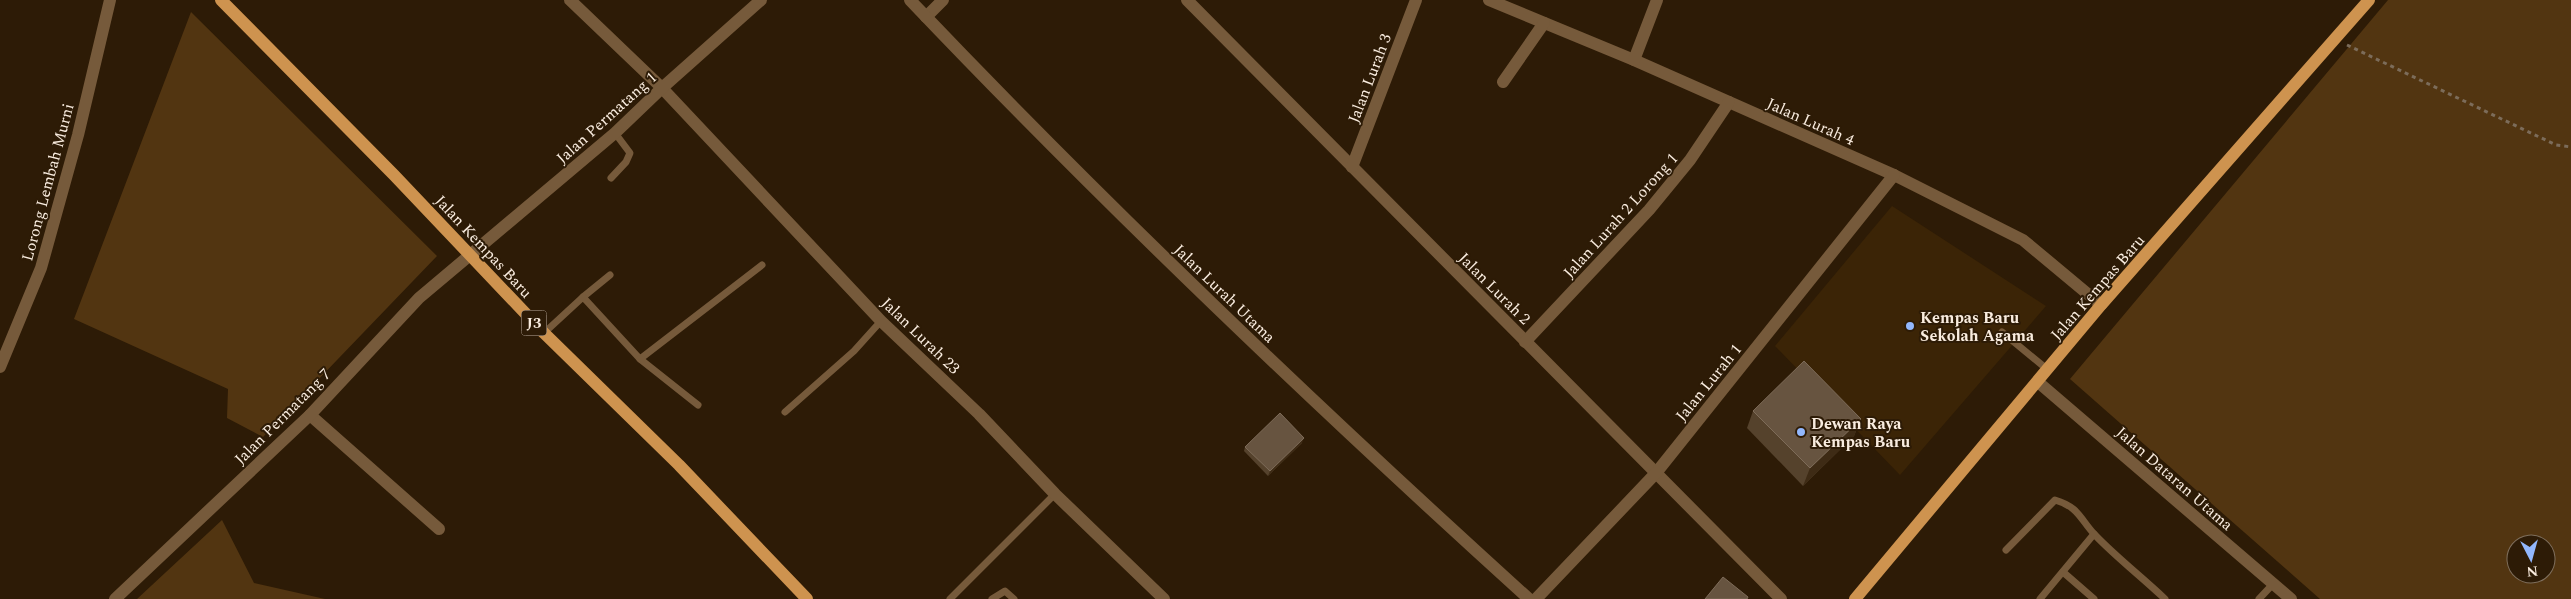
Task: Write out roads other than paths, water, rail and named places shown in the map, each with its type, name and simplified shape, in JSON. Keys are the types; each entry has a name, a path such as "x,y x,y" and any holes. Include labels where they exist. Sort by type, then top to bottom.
{"main road":[{"name":"Jalan Kempas Baru","path":"221,0 394,175 544,333 747,534 808,599"},
{"name":"Jalan Kempas Baru","path":"1855,599 2101,305 2336,39 2368,0"}],"street":[{"name":"Lorong Lembah Murni","path":"0,367 41,268 78,135 110,0"},
{"name":"Jalan Lurah 23","path":"570,0 662,88 881,321 979,414 1056,494 1164,599"},
{"name":"Jalan Permatang 1","path":"470,255 615,133 662,88 761,0"},
{"name":"Jalan Lurah Utama","path":"910,0 1186,280 1421,502 1529,599"},
{"path":"926,17 943,0"},
{"name":"Jalan Lurah 2","path":"1187,0 1781,599"},
{"name":"Jalan Lurah 3","path":"1352,167 1416,0"},
{"name":"Jalan Lurah 4","path":"1489,0 1634,60 1894,175 2023,240 2101,305"},
{"path":"1634,60 1657,0"},
{"path":"1503,82 1544,23"},
{"name":"Jalan Lurah 2 Lorong 1","path":"1525,342 1649,210 1690,160 1729,102"},
{"name":"Jalan Lurah 1","path":"1536,599 1656,473 1894,175"},
{"name":"Jalan Permatang 7","path":"115,599 310,415 419,298 470,255"},
{"name":"Jalan Dataran Utama","path":"2038,382 2292,599"},
{"path":"310,415 439,529"}],"lane":[{"path":"611,178 626,162 630,153 615,133"},
{"path":"640,359 762,265"},
{"path":"544,333 610,275"},
{"path":"583,297 640,359 698,405"},
{"path":"785,412 854,351 881,321"},
{"path":"2002,332 2048,370"},
{"path":"950,599 1056,494"},
{"path":"2006,550 2055,500 2069,504 2082,516 2094,534 2165,599"},
{"path":"2040,599 2094,534"},
{"path":"2064,572 2094,599"},
{"path":"2259,599 2274,583"},
{"path":"992,599 1005,591 1014,599"}],"place":[{"name":"Kempas Baru Sekolah Agama","path":"1910,326"},
{"name":"Dewan Raya Kempas Baru","path":"1801,432"}]}
